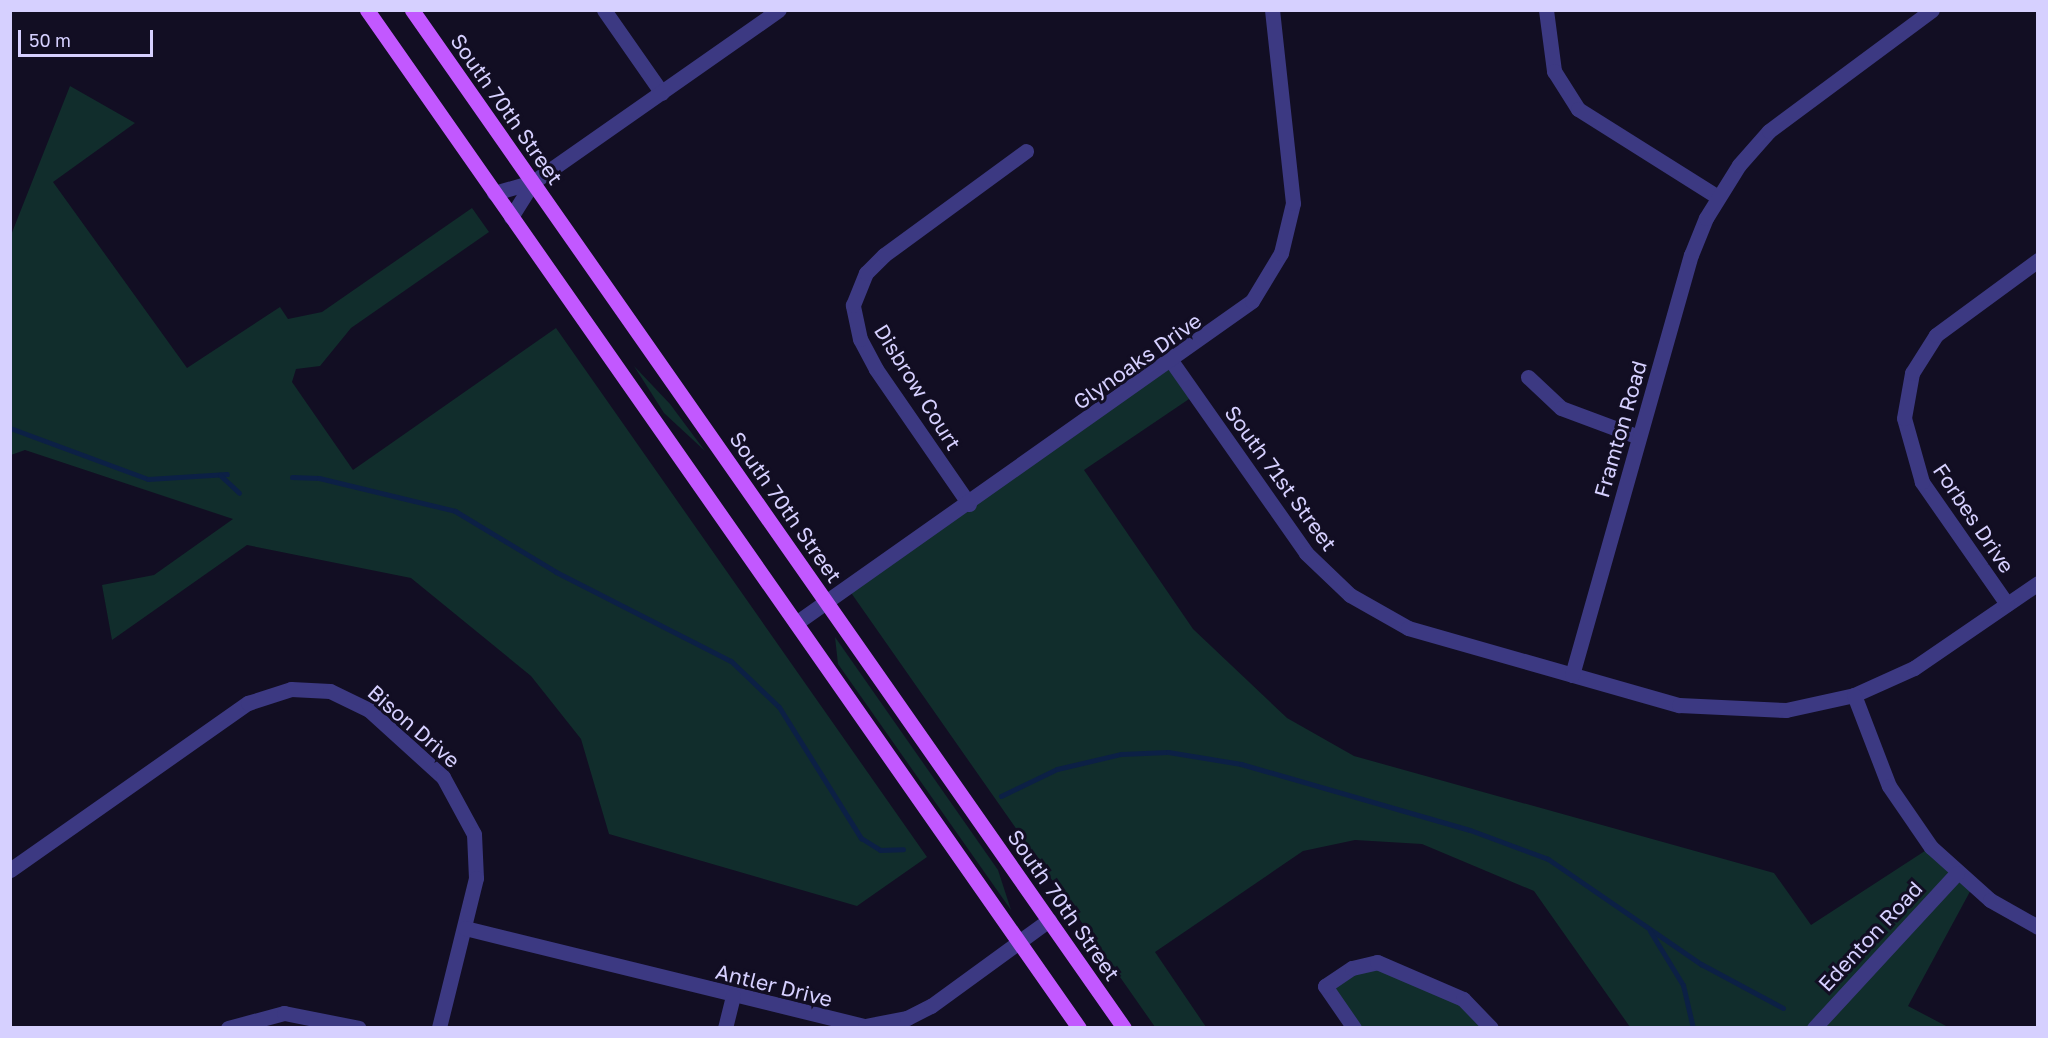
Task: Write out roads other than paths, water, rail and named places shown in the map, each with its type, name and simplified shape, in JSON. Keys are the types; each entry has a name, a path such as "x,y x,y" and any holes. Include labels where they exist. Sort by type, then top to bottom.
{"main road":[{"path":"367,10 1078,1028"},
{"name":"South 70th Street","path":"412,10 1124,1028"}],"street":[{"path":"604,10 662,93"},
{"path":"494,193 532,182 779,10"},
{"name":"Glynoaks Drive","path":"796,623 1173,362 1252,301 1269,278 1288,231 1293,180 1272,10"},
{"path":"1546,10 1554,71 1578,109 1718,197"},
{"name":"Framton Road","path":"1572,675 1690,255 1718,197 1769,131 1932,10"},
{"name":"Disbrow Court","path":"969,504 876,369 860,339 853,305 866,273 884,255 1026,151"},
{"path":"511,217 532,182"},
{"name":"Forbes Drive","path":"2007,604 1922,482 1904,418 1912,373 1936,335 2037,260"},
{"name":"South 71st Street","path":"1173,362 1306,553 1350,595 1408,628 1572,675 1712,710 1786,710 1854,695 1914,668 2037,583"},
{"path":"1528,377 1561,408 1639,437"},
{"name":"Bison Drive","path":"10,870 248,703 308,688 330,691 369,710 457,794 477,856 465,928 439,1028"},
{"path":"1854,695 1889,786 1931,847 1957,873 2037,927"},
{"name":"Edenton Road","path":"1814,1028 1957,873"},
{"name":"Antler Drive","path":"465,928 843,1024 886,1023 931,1006 1049,920"},
{"path":"1354,1028 1325,986 1352,968 1377,962 1463,999 1491,1028"},
{"path":"725,1028 733,996"},
{"path":"228,1028 285,1013 359,1028"}],"waterway":[{"path":"10,428 148,479 227,474"},
{"path":"220,475 239,493"},
{"path":"292,477 319,478 455,511 556,572 731,661 779,707 861,838 880,850 903,849"},
{"path":"1001,796 1057,769 1121,754 1168,752 1241,764 1470,830 1548,859 1701,964 1783,1008"},
{"path":"1650,931 1683,985 1693,1028"}]}
